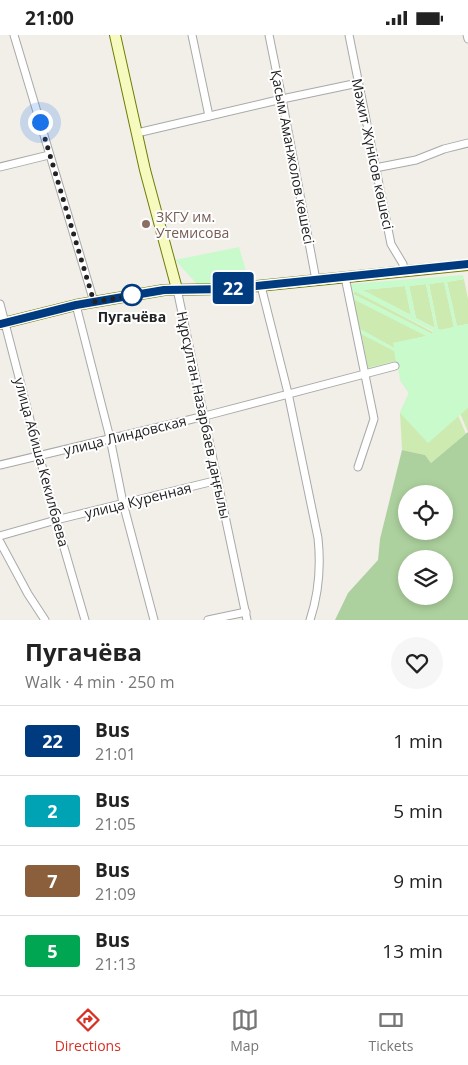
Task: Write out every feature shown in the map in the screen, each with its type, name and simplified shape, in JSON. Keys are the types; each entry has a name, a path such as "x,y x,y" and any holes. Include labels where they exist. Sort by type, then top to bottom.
{"main road":[{"name":"Нұрсұлтан Назарбаев даңғылы","path":"115,35 137,133 177,289"},
{"path":"3,323 76,305 164,290 228,289 468,265"}],"street":[{"path":"14,35 94,302"},
{"path":"192,35 210,116"},
{"name":"Қасым Аманжолов көшесі","path":"269,35 316,280"},
{"name":"Мәжит Жүнісов көшесі","path":"349,35 392,244 403,264 404,271"},
{"path":"467,35 468,39"},
{"path":"137,133 358,83"},
{"path":"376,169 416,160 444,149 468,143"},
{"path":"0,167 50,155"},
{"path":"345,277 374,419 358,467"},
{"path":"261,286 288,393 318,538 320,555 318,588 310,620"},
{"name":"Нұрсұлтан Назарбаев даңғылы","path":"177,289 247,620"},
{"name":"улица Абиша Кекилбаева","path":"0,303 3,323 85,620"},
{"path":"76,305 110,438 123,503 154,620"},
{"name":"улица Линдовская","path":"0,465 205,416 395,366"},
{"name":"улица Куренная","path":"0,536 56,520 218,480"},
{"path":"0,543 28,594 45,620"},
{"path":"208,620 246,612"}],"green space":[{"path":"239,247 249,281 200,286 175,260"},
{"path":"463,275 464,279 447,282 457,326 468,324 468,408 428,443 400,413 409,393 400,380 397,362 368,369 349,284","holes":["444,282 454,327 438,329 429,284","426,284 435,327 416,318 409,286","405,286 411,315 363,290","354,291 433,331 432,334 353,294","353,299 426,336 393,343 394,348 360,329","361,334 394,351 396,361 368,368"]},
{"path":"464,279 468,299 468,324 457,326 447,282"},
{"path":"444,282 454,327 441,330 438,329 429,284"},
{"path":"426,284 435,328 416,318 409,286"},
{"path":"405,286 411,315 362,290"},
{"path":"355,291 433,332 432,334 353,294"},
{"path":"353,298 427,336 394,343 394,348 360,329"},
{"path":"361,333 395,351 396,361 368,368"},
{"path":"400,380 454,406 466,434 431,463 425,455 402,450 400,413 409,393"},
{"path":"456,404 468,405 468,432"},
{"path":"468,432 468,620 335,620 348,593 378,560 380,539 402,450 425,455 431,463"}],"bus line":[{"name":"22","path":"0,324 76,305 164,290 228,289 468,264"}],"place":[{"name":"ЗКГУ им. Утемисова","path":"146,224"},
{"name":"Пугачёва","path":"132,295"}],"route":[{"path":"40,122 94,302 134,295 132,295"}]}
